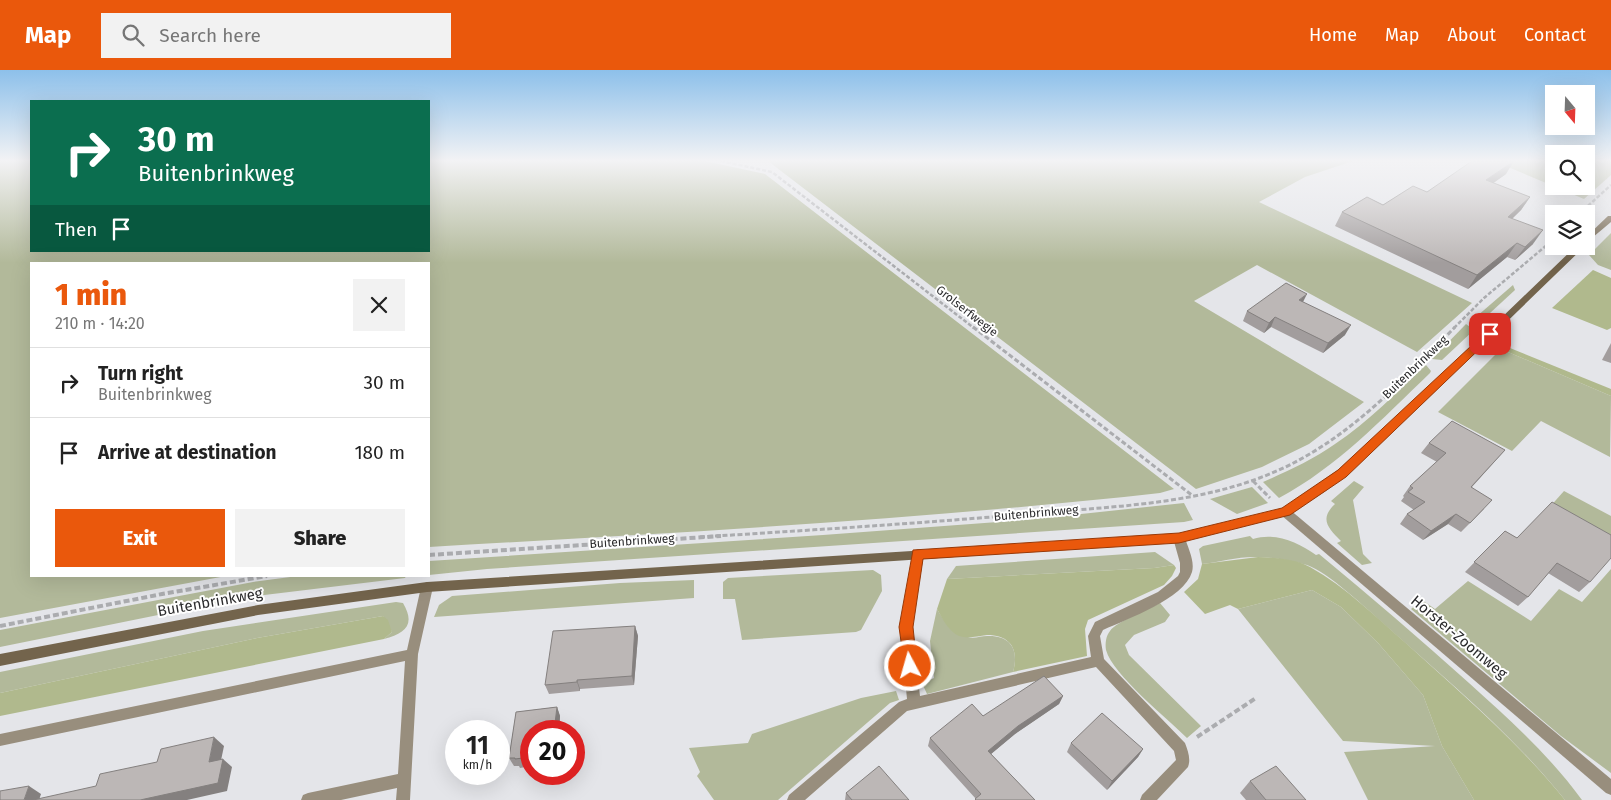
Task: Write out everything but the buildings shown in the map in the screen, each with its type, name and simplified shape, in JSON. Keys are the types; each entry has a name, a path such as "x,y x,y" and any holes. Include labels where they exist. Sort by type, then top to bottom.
{"main road":[{"path":"1595,233 1611,218"},
{"name":"Buitenbrinkweg","path":"0,660 258,610 427,587 1179,538 1285,512 1342,473 1572,255"}],"street":[{"name":"Horster-Zoomweg","path":"1285,512 1611,788"},
{"path":"1147,800 1183,762 1180,748 1098,661 1094,636 1099,626 1170,591 1183,579 1186,572 1185,560 1179,538"},
{"path":"914,704 906,627 918,554"},
{"path":"403,800 412,654 427,587"},
{"path":"0,740 412,654"},
{"path":"794,800 904,706 1098,661"},
{"path":"308,800 404,780"}],"path":[{"name":"Grolserfwegje","path":"802,195 1194,496"},
{"path":"1589,205 1600,195"},
{"name":"Buitenbrinkweg","path":"430,555 928,523 1194,496 1252,481 1278,470 1318,448 1352,425 1423,360 1483,299 1545,247"},
{"name":"Buitenbrinkweg","path":"0,626 162,594 261,577"},
{"path":"1180,748 1256,698"}],"green space":[{"path":"0,195 30,195 30,252 430,252 430,195 792,195 1174,489 1160,493 978,511 703,531 430,547 430,262 30,262 30,577 221,577 0,618"},
{"path":"812,195 1272,195 1259,202 1472,303 1417,352 1257,265 1194,301 1364,402 1309,444 1262,467 1196,489"},
{"path":"1575,195 1588,195 1584,199"},
{"path":"1611,233 1611,270 1598,265 1589,255 1595,255 1595,249"},
{"path":"1593,270 1611,278 1611,328 1607,330 1552,308"},
{"path":"1513,285 1515,290 1477,325 1469,323"},
{"path":"1466,324 1474,330 1442,360 1432,359"},
{"path":"1505,346 1611,389 1611,396 1501,349"},
{"path":"1501,349 1611,396 1610,457 1541,421 1512,451 1438,412"},
{"path":"1426,365 1431,371 1430,373 1376,425 1320,472 1279,498 1263,482 1309,460 1347,435 1382,406"},
{"path":"1354,481 1364,487 1353,500 1363,554 1372,563 1362,565 1337,543 1341,541 1329,528 1326,519 1330,509 1335,504 1331,501"},
{"path":"1252,487 1268,503 1237,514 1210,499"},
{"path":"1564,491 1611,516 1611,544 1548,509"},
{"path":"1184,503 1193,520 487,569 430,575 430,561 1025,520"},
{"path":"1250,536 1253,539 1270,537 1294,542 1316,555 1319,554 1451,667 1529,739 1557,768 1582,800 1565,800 1524,753 1479,709 1358,601 1326,575 1307,565 1276,558 1244,557 1202,564 1199,549 1203,546"},
{"path":"1155,552 1174,565 1154,568 947,579 956,566"},
{"path":"1258,557 1284,559 1304,564 1349,593 1490,719 1565,800 1474,800 1442,746 1423,695 1378,643 1341,607 1312,590 1238,609 1230,605 1205,614 1184,592 1198,579 1202,564"},
{"path":"1174,565 1176,568 1172,576 1164,585 1088,620 1085,629 1087,656 1013,672 1015,657 1012,646 1008,641 996,636 987,635 959,636 949,628 937,609 947,579 1154,568"},
{"path":"1611,569 1611,773 1561,736 1411,609 1422,600 1435,609 1468,581 1531,621 1559,589 1582,602"},
{"path":"873,570 881,575 882,591 861,630 856,632 742,640 735,599 723,599 723,582 728,578"},
{"path":"290,577 406,577 247,597 0,647 0,630 253,582"},
{"path":"694,580 694,598 434,617 439,605 452,596 620,583"},
{"path":"1312,590 1341,607 1378,643 1423,695 1442,746 1474,800 1368,800 1344,752 1435,746 1343,741 1238,609"},
{"path":"396,602 403,603 407,611 408,622 403,631 384,639 392,632 383,616 257,638 0,693 0,672 203,631"},
{"path":"1160,603 1170,615 1165,622 1134,635 1125,645 1129,655 1201,726 1187,738 1129,684 1106,650 1107,637 1114,627"},
{"path":"937,609 949,626 962,635 973,638 996,636 1008,641 1012,646 1015,657 1013,672 927,694 922,683 934,678 930,641"},
{"path":"383,616 388,620 392,632 384,639 0,716 0,693 257,638"},
{"path":"896,691 899,700 890,703 778,800 714,800 697,776 700,772 689,748 748,743 752,734 861,698"}],"route":[{"path":"910,666 906,627 918,554 1179,538 1285,512 1342,473 1490,334"}]}
